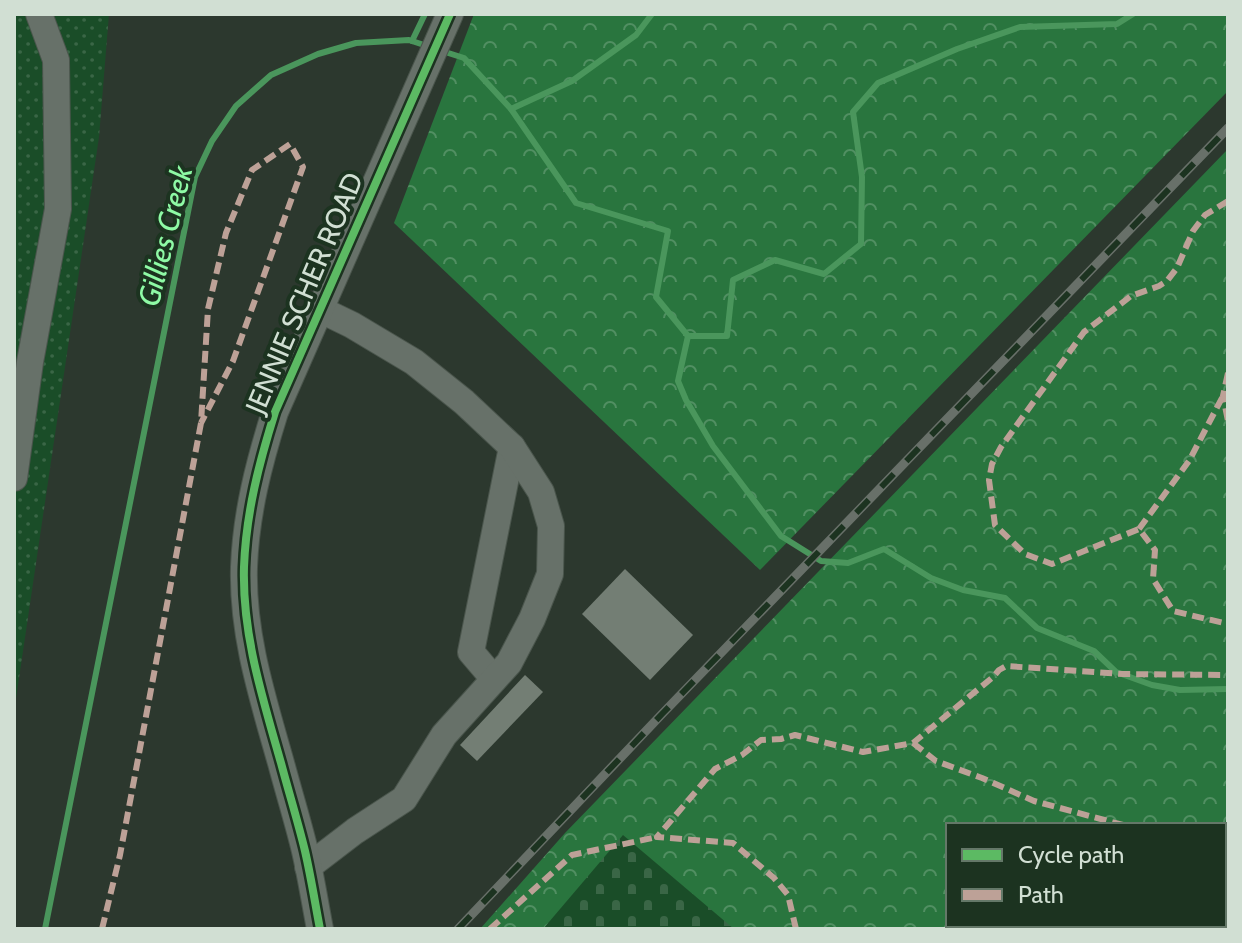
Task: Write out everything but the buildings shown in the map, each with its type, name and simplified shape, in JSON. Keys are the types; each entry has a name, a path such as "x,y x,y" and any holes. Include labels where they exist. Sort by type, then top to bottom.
{"street":[{"path":"14,478 30,362 58,209 56,60 39,14"},
{"name":"JENNIE SCHER ROAD","path":"320,929 308,867 254,668 247,624 246,535 252,493 275,412 450,14"},
{"path":"308,867 404,799 444,735 509,663 532,619 550,574 551,526 541,492 512,447 464,402 414,362 319,309"},
{"path":"494,679 471,652 512,447"}],"green space":[{"path":"14,14 109,14 99,137 14,712"},
{"path":"474,14 1228,14 1228,91 760,570 394,223"},
{"path":"1228,149 1228,929 480,929 565,833"},
{"path":"623,835 734,929 543,929"}],"waterway":[{"path":"412,41 425,14"},
{"path":"511,109 572,81 636,35 652,14"},
{"name":"Gillies Creek","path":"442,51 464,58 511,109 576,203 668,231 656,297 688,336 727,336 733,280 775,260 824,274 861,244 862,177 853,112 878,83 957,49 1020,27 1117,24 1133,14"},
{"name":"Gillies Creek","path":"45,929 195,177 212,141 236,106 271,75 318,54 356,43 409,40 427,46"},
{"path":"688,336 678,381 686,400 713,446 781,536 821,561 848,563 884,549 931,578 963,590 1005,598 1037,628 1094,651 1116,672 1152,685 1180,690 1228,689"}],"railway":[{"path":"458,929 1228,128"}],"marked path":[{"path":"102,929 120,855 201,423 208,309 226,233 252,170 290,144 303,167 233,361 201,423"},
{"path":"1228,201 1205,215 1193,231 1177,268 1167,281 1131,296 1084,332 1001,447 992,464 989,480 995,525 1025,554 1052,564 1139,529 1155,550 1153,579 1173,611 1228,624"},
{"path":"1228,373 1223,396 1228,421"},
{"path":"1139,529 1189,461 1223,396"},
{"path":"796,929 788,895 774,878 733,843 657,837 715,769 742,755 761,740 795,735 863,752 913,743 1006,666 1123,674 1228,675"},
{"path":"913,743 936,761 1034,801 1116,823"},
{"path":"490,929 572,855 657,837"}],"cycle path":[{"path":"320,929 305,851 250,642 244,592 247,527 275,412 450,14"}]}
